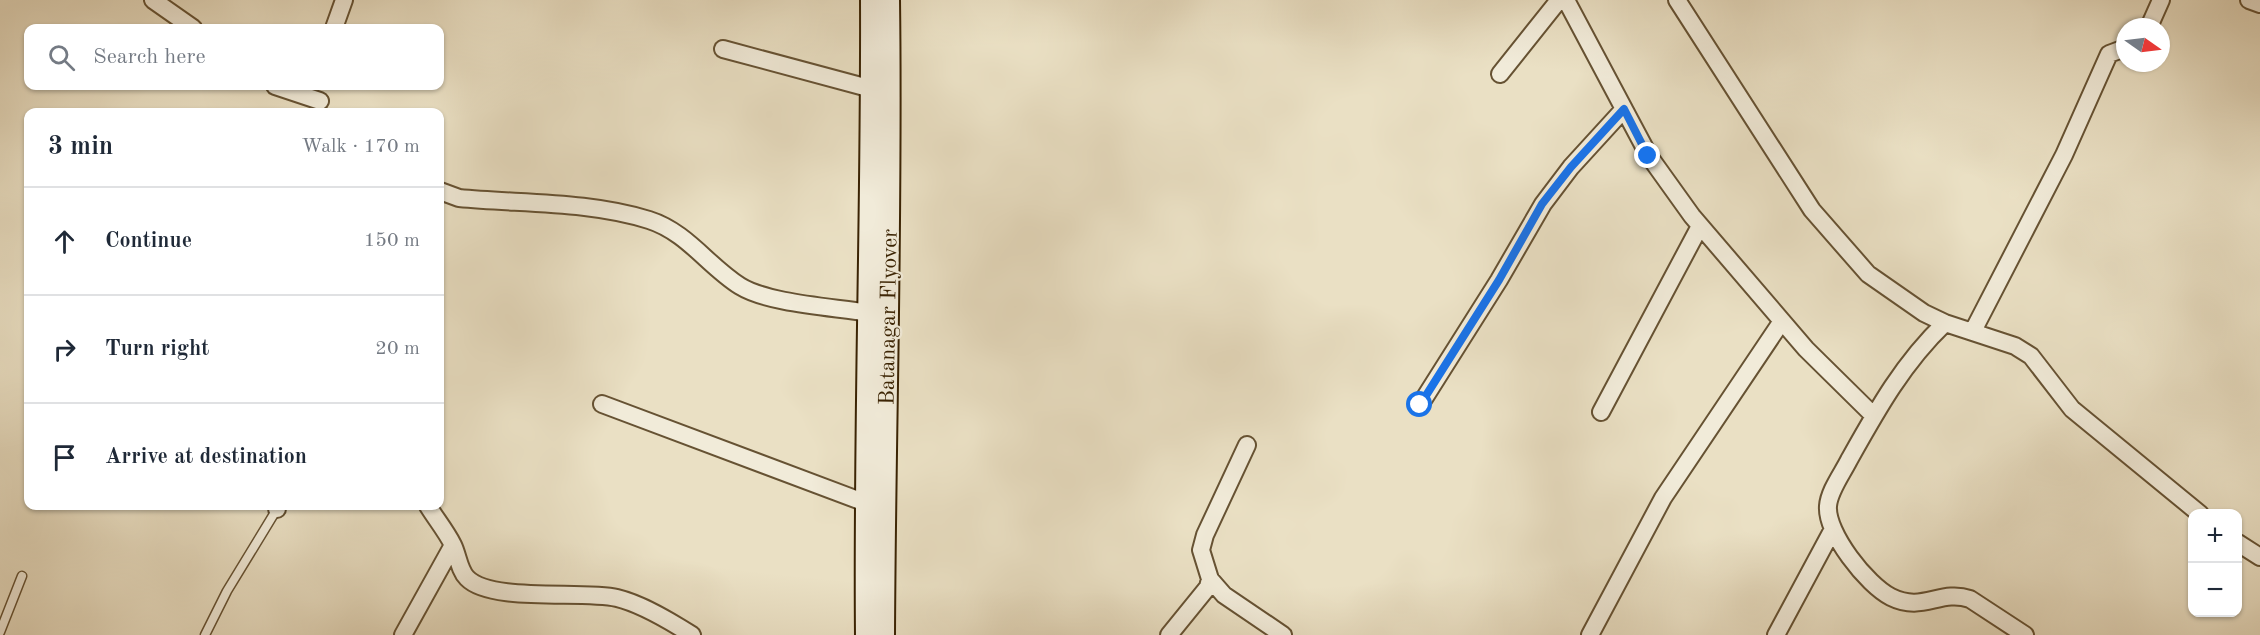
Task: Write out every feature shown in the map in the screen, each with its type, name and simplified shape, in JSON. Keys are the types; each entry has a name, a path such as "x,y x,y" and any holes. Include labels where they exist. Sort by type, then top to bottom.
{"street":[{"path":"153,0 187,24"},
{"path":"335,24 344,0"},
{"path":"867,635 866,503 872,0"},
{"name":"Batanagar Flyover","path":"884,635 884,422 890,161 888,0"},
{"path":"896,635 901,0"},
{"path":"1500,74 1559,0"},
{"path":"1566,0 1648,156 1700,226 1806,350 1874,416"},
{"path":"1677,0 1812,210 1868,274 1900,298 1945,323 2015,346 2031,356 2072,409 2195,509"},
{"path":"2153,18 2161,0"},
{"path":"2250,0 2260,4"},
{"path":"723,49 872,89"},
{"path":"1973,331 2064,155 2104,62 2109,54 2116,51"},
{"path":"288,90 321,100"},
{"path":"1420,405 1499,280 1542,204 1571,167 1624,109"},
{"path":"444,192 459,198 592,209 650,220 686,239 742,288 778,299 869,313"},
{"path":"1602,412 1700,226"},
{"path":"1590,635 1663,498 1782,321"},
{"path":"1945,323 1925,342 1893,382 1874,416 1828,503 1833,529 1857,566 1888,596 1916,605 1960,596 2025,635"},
{"path":"602,404 866,503"},
{"path":"1247,445 1205,535 1201,550 1210,579 1224,595 1283,635"},
{"path":"431,510 453,545 461,569 473,582 491,589 526,593 618,598 692,635"},
{"path":"1776,635 1833,529"},
{"path":"403,635 453,545"},
{"path":"2242,546 2260,557"},
{"path":"1169,635 1208,587 1210,579"}],"lane":[{"path":"205,635 227,591 275,510"},
{"path":"0,632 22,576"}],"route":[{"path":"1420,405 1499,280 1542,204 1571,167 1624,109 1648,156"}]}
